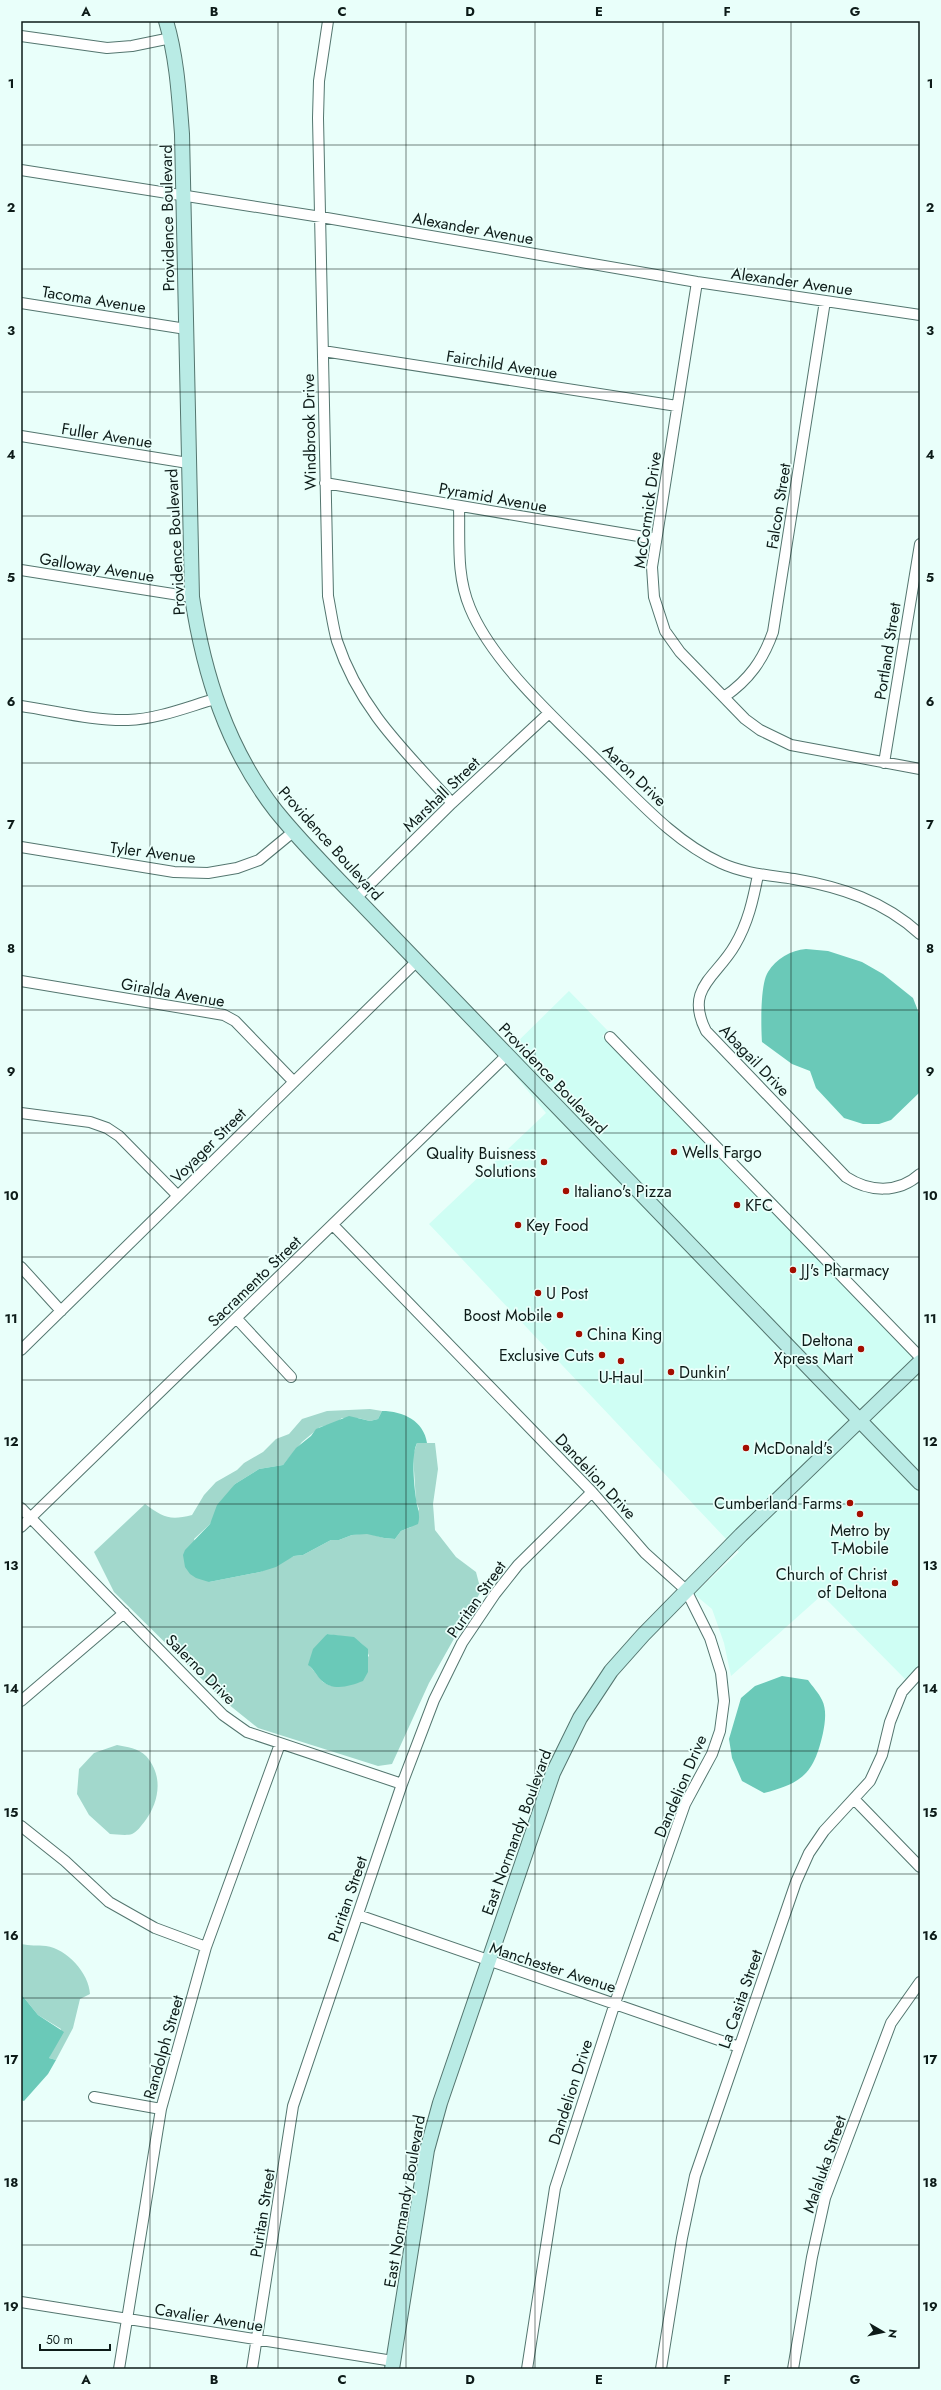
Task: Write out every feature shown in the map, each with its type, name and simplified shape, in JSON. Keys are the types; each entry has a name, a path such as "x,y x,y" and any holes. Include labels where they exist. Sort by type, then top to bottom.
{"main road":[{"name":"Providence Boulevard","path":"166,21 171,38 178,87 184,196 188,463 192,597 207,671 215,699 248,770 294,832 416,962 920,1482"},
{"name":"East Normandy Boulevard","path":"393,2365 427,2150 440,2103 487,1961 553,1773 580,1718 611,1671 686,1590 920,1362"}],"street":[{"name":"Windbrook Drive","path":"328,21 320,81 318,118 328,596 337,640 354,680 372,713 387,733 452,803"},
{"path":"21,36 107,48 132,46 171,38"},
{"name":"Alexander Avenue","path":"21,170 320,217 697,282 920,315"},
{"name":"McCormick Drive","path":"697,282 652,567 654,597 659,618 680,652 724,697 760,730 791,745 920,769"},
{"name":"Falcon Street","path":"724,697 737,688 756,668 765,653 773,632 825,301"},
{"name":"Tacoma Avenue","path":"21,303 186,329"},
{"name":"Fairchild Avenue","path":"323,351 678,406"},
{"name":"Fuller Avenue","path":"21,436 188,463"},
{"name":"Pyramid Avenue","path":"325,483 459,507 656,539"},
{"name":"Aaron Drive","path":"459,507 459,569 469,606 494,650 549,713 659,820 697,850 721,864 758,875 836,887 886,908 920,934"},
{"name":"Portland Street","path":"884,763 920,544"},
{"name":"Galloway Avenue","path":"21,570 192,597"},
{"path":"21,706 110,720 129,720 154,716 215,699"},
{"name":"Marshall Street","path":"356,898 452,803 549,713"},
{"name":"Tyler Avenue","path":"21,847 174,872 208,873 237,868 259,860 294,832"},
{"name":"Abagail Drive","path":"758,875 749,917 738,940 701,990 698,1002 700,1019 706,1031 846,1177 858,1185 881,1190 905,1184 920,1174"},
{"name":"Voyager Street","path":"21,1350 416,962"},
{"name":"Giralda Avenue","path":"21,981 224,1015 235,1021 294,1082"},
{"path":"610,1037 920,1357"},
{"name":"Sacramento Street","path":"21,1527 237,1319 507,1055"},
{"path":"21,1113 90,1122 107,1128 119,1136 178,1196"},
{"name":"Dandelion Drive","path":"333,1225 592,1492 645,1553 686,1590 710,1638 721,1673 724,1700 720,1731 712,1754 685,1804 615,2003 555,2188 527,2369"},
{"path":"21,1267 61,1311"},
{"path":"237,1319 291,1377"},
{"name":"Puritan Street","path":"252,2369 294,2106 402,1784 434,1700 462,1643 495,1594 518,1565 592,1492"},
{"name":"Salerno Drive","path":"21,1508 223,1714 247,1732 402,1784"},
{"path":"21,1700 124,1613"},
{"name":"La Casita Street","path":"661,2369 682,2238 695,2176 796,1882 809,1853 824,1831 855,1800 870,1781 882,1755 890,1722 902,1692 920,1673"},
{"name":"Randolph Street","path":"119,2369 161,2109 206,1947 280,1744"},
{"path":"855,1800 920,1868"},
{"path":"21,1826 65,1861 109,1902 155,1928 206,1947"},
{"name":"Manchester Avenue","path":"358,1915 487,1961 615,2003 739,2047"},
{"name":"Malaluka Street","path":"793,2369 812,2256 826,2198 891,2023 920,1982"},
{"path":"94,2097 161,2109"},
{"name":"Cavalier Avenue","path":"21,2302 257,2340 393,2365"}],"shaded area":[{"path":"806,949 828,951 862,962 883,974 913,998 920,1016 920,1092 891,1120 879,1124 863,1124 844,1118 816,1088 810,1071 792,1064 762,1042 761,1016 762,995 765,978 771,967 784,956 795,951"},
{"path":"569,991 608,1031 602,1036 915,1359 861,1413 509,1050"},
{"path":"507,1062 854,1420 728,1541 429,1224 546,1113 506,1064"},
{"path":"920,1369 920,1475 869,1421"},
{"path":"370,1409 382,1411 378,1419 370,1421 358,1418 342,1418 336,1423 320,1427 302,1442 283,1465 259,1469 235,1484 210,1524 194,1539 209,1582 260,1572 294,1556 303,1555 331,1540 339,1540 352,1535 367,1533 384,1538 395,1539 401,1531 411,1527 419,1509 416,1501 413,1455 417,1443 435,1443 438,1469 433,1504 435,1530 456,1557 476,1572 481,1591 429,1683 392,1764 378,1766 258,1728 223,1700 114,1592 94,1552 145,1504 167,1517 177,1518 192,1515 204,1495 216,1482 263,1452 276,1439 289,1434 302,1419 327,1411","holes":["327,1634 346,1637 358,1641 366,1649 369,1656 331,1686 323,1682 309,1665"]},
{"path":"382,1411 390,1411 405,1415 417,1423 425,1435 427,1443 417,1443 414,1455 414,1478 419,1514 418,1524 401,1531 395,1539 367,1534 352,1535 339,1540 331,1540 303,1555 294,1556 276,1567 260,1572 209,1582 196,1578 190,1574 185,1567 183,1555 185,1550 210,1524 217,1505 235,1484 259,1469 283,1465 296,1448 311,1436 316,1429 349,1416 370,1421 378,1419"},
{"path":"861,1428 920,1489 920,1665 906,1680 822,1595 731,1676 724,1643 712,1609 694,1594 739,1552 735,1548"},
{"path":"327,1634 354,1637 368,1649 368,1672 363,1681 342,1687 331,1686 321,1680 308,1665 313,1649"},
{"path":"782,1676 808,1680 819,1695 824,1704 825,1712 823,1733 815,1758 811,1767 805,1774 788,1785 764,1793 742,1781 732,1758 729,1739 741,1698 755,1686"},
{"path":"117,1745 128,1747 143,1753 152,1764 157,1780 158,1789 154,1806 145,1821 134,1833 130,1835 110,1834 89,1815 77,1794 79,1769 94,1753"},
{"path":"21,1944 46,1946 62,1952 76,1963 86,1978 89,1986 90,1994 80,1999 73,2028 56,2060 49,2058 61,2029 38,2015 21,1994"},
{"path":"21,1994 38,2015 64,2032 49,2058 56,2060 48,2074 24,2101 21,2100"}],"place":[{"name":"Wells Fargo","path":"674,1152"},
{"name":"Quality Buisness Solutions","path":"544,1162"},
{"name":"Italiano's Pizza","path":"566,1191"},
{"name":"KFC","path":"737,1205"},
{"name":"Key Food","path":"518,1225"},
{"name":"JJ's Pharmacy","path":"793,1270"},
{"name":"U Post","path":"538,1293"},
{"name":"Boost Mobile","path":"560,1315"},
{"name":"China King","path":"579,1334"},
{"name":"Deltona Xpress Mart","path":"861,1349"},
{"name":"Exclusive Cuts","path":"602,1355"},
{"name":"U-Haul","path":"621,1361"},
{"name":"Dunkin'","path":"671,1372"},
{"name":"McDonald's","path":"746,1448"},
{"name":"Cumberland Farms","path":"850,1503"},
{"name":"Metro by T-Mobile","path":"860,1514"},
{"name":"Church of Christ of Deltona","path":"895,1583"}]}
